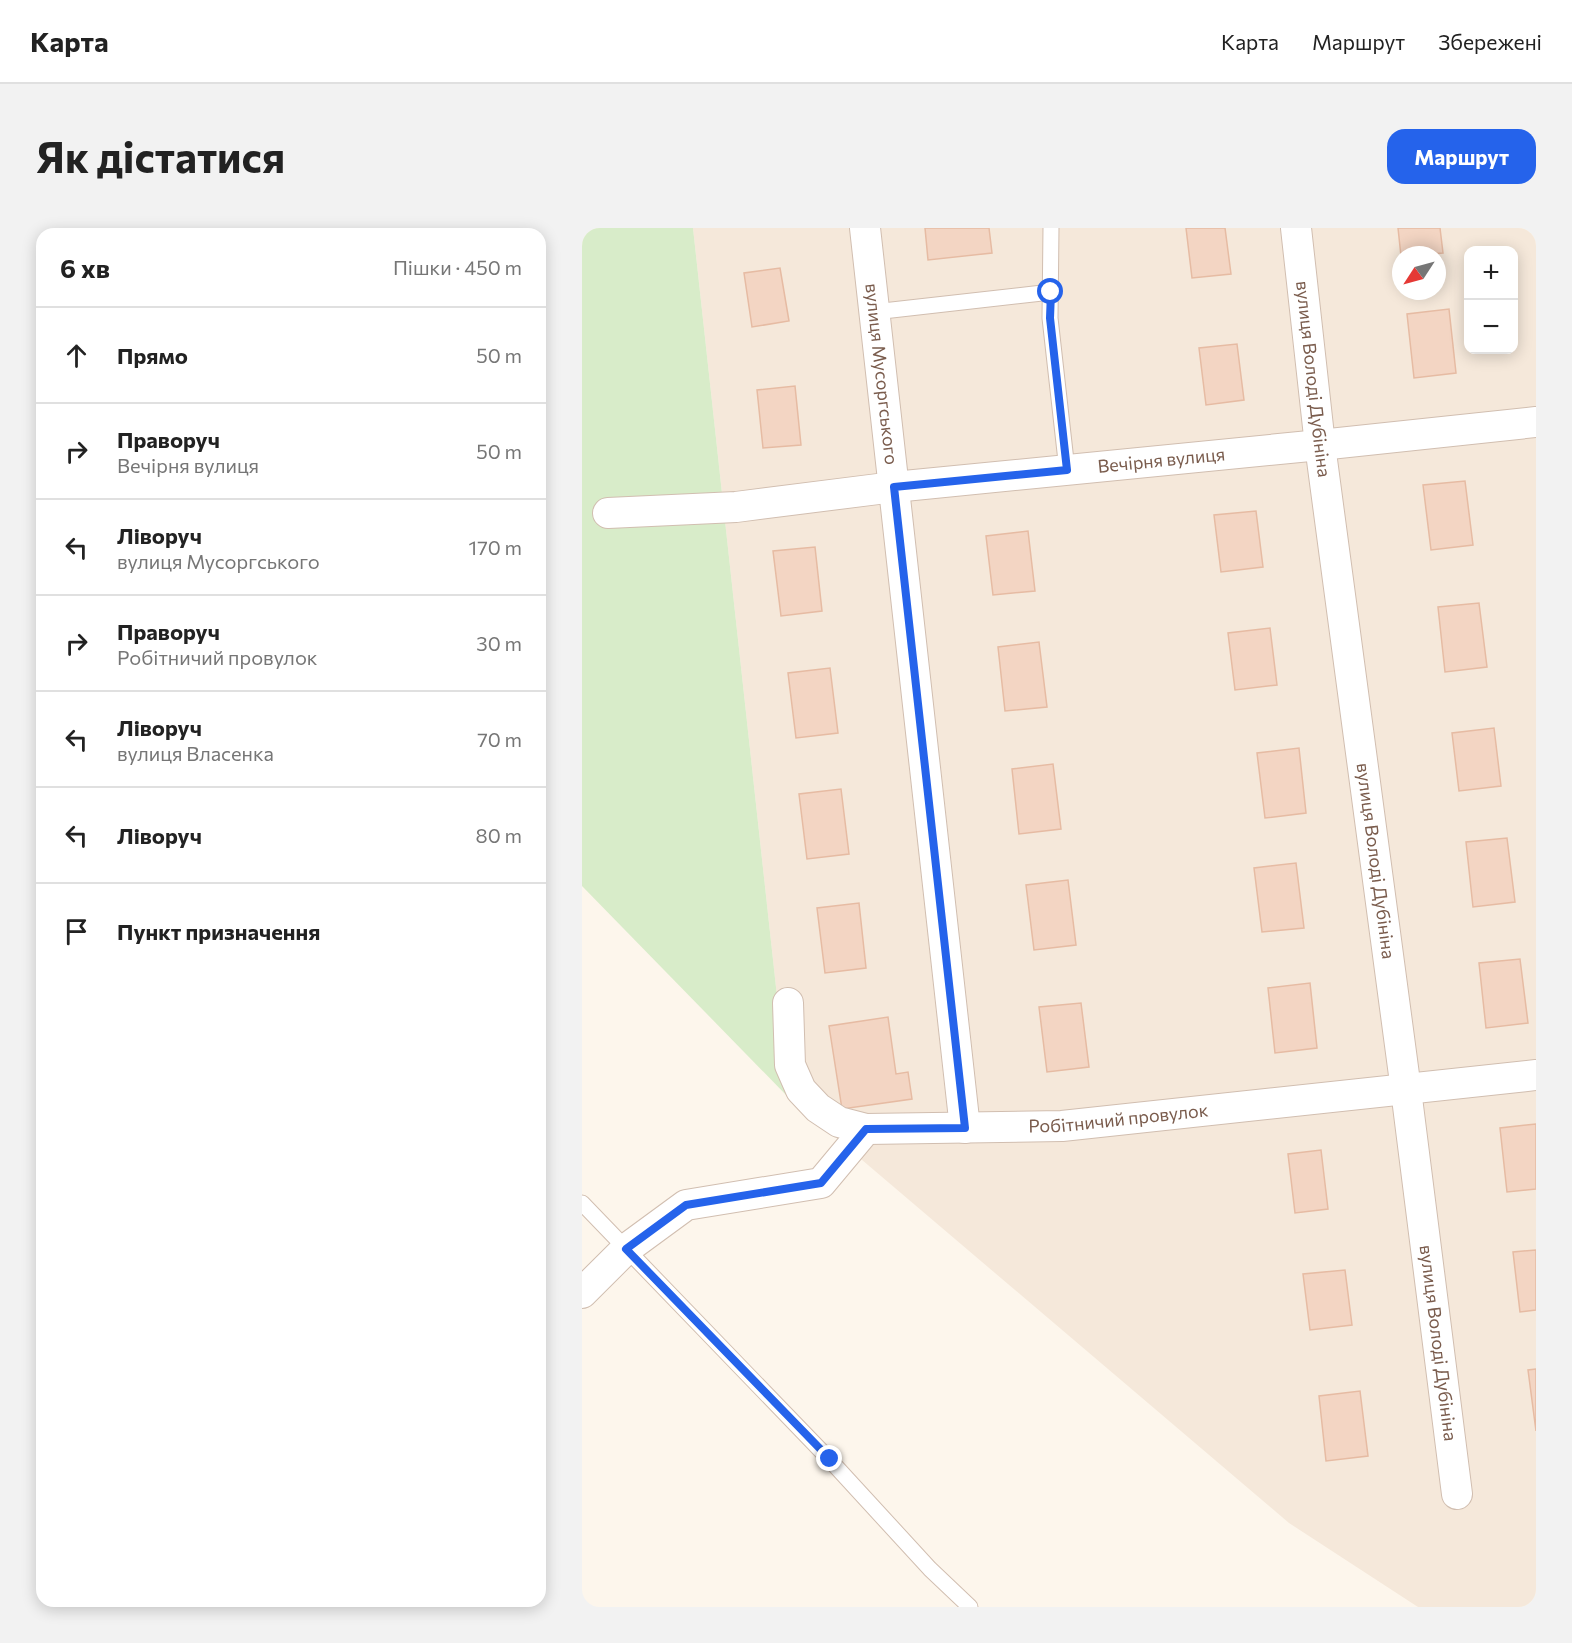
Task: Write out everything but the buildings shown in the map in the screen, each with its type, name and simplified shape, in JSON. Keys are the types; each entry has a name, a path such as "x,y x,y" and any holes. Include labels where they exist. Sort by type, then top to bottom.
{"street":[{"name":"вулиця Мусоргського","path":"865,228 965,1128"},
{"name":"вулиця Володі Дубініна","path":"1296,228 1320,445 1457,1494"},
{"name":"Вечірня вулиця","path":"608,513 735,507 894,487 1536,422"},
{"name":"Робітничий провулок","path":"788,1003 790,1065 801,1090 818,1108 839,1122 866,1129 1062,1126 1536,1075"},
{"path":"582,1293 626,1249 686,1205 821,1183 866,1129"}],"lane":[{"path":"1051,228 1050,318 1067,470"},
{"path":"874,312 1051,292"},
{"path":"582,1203 830,1459 930,1569 970,1607"}],"shaded area":[{"path":"693,228 1536,228 1536,1607 1418,1607 1289,1523 788,1097"}],"green space":[{"path":"582,228 693,228 788,1097 582,886"}],"route":[{"path":"830,1459 626,1249 686,1205 821,1183 866,1129 965,1128 894,487 1067,470 1053,357 1051,292"}]}
